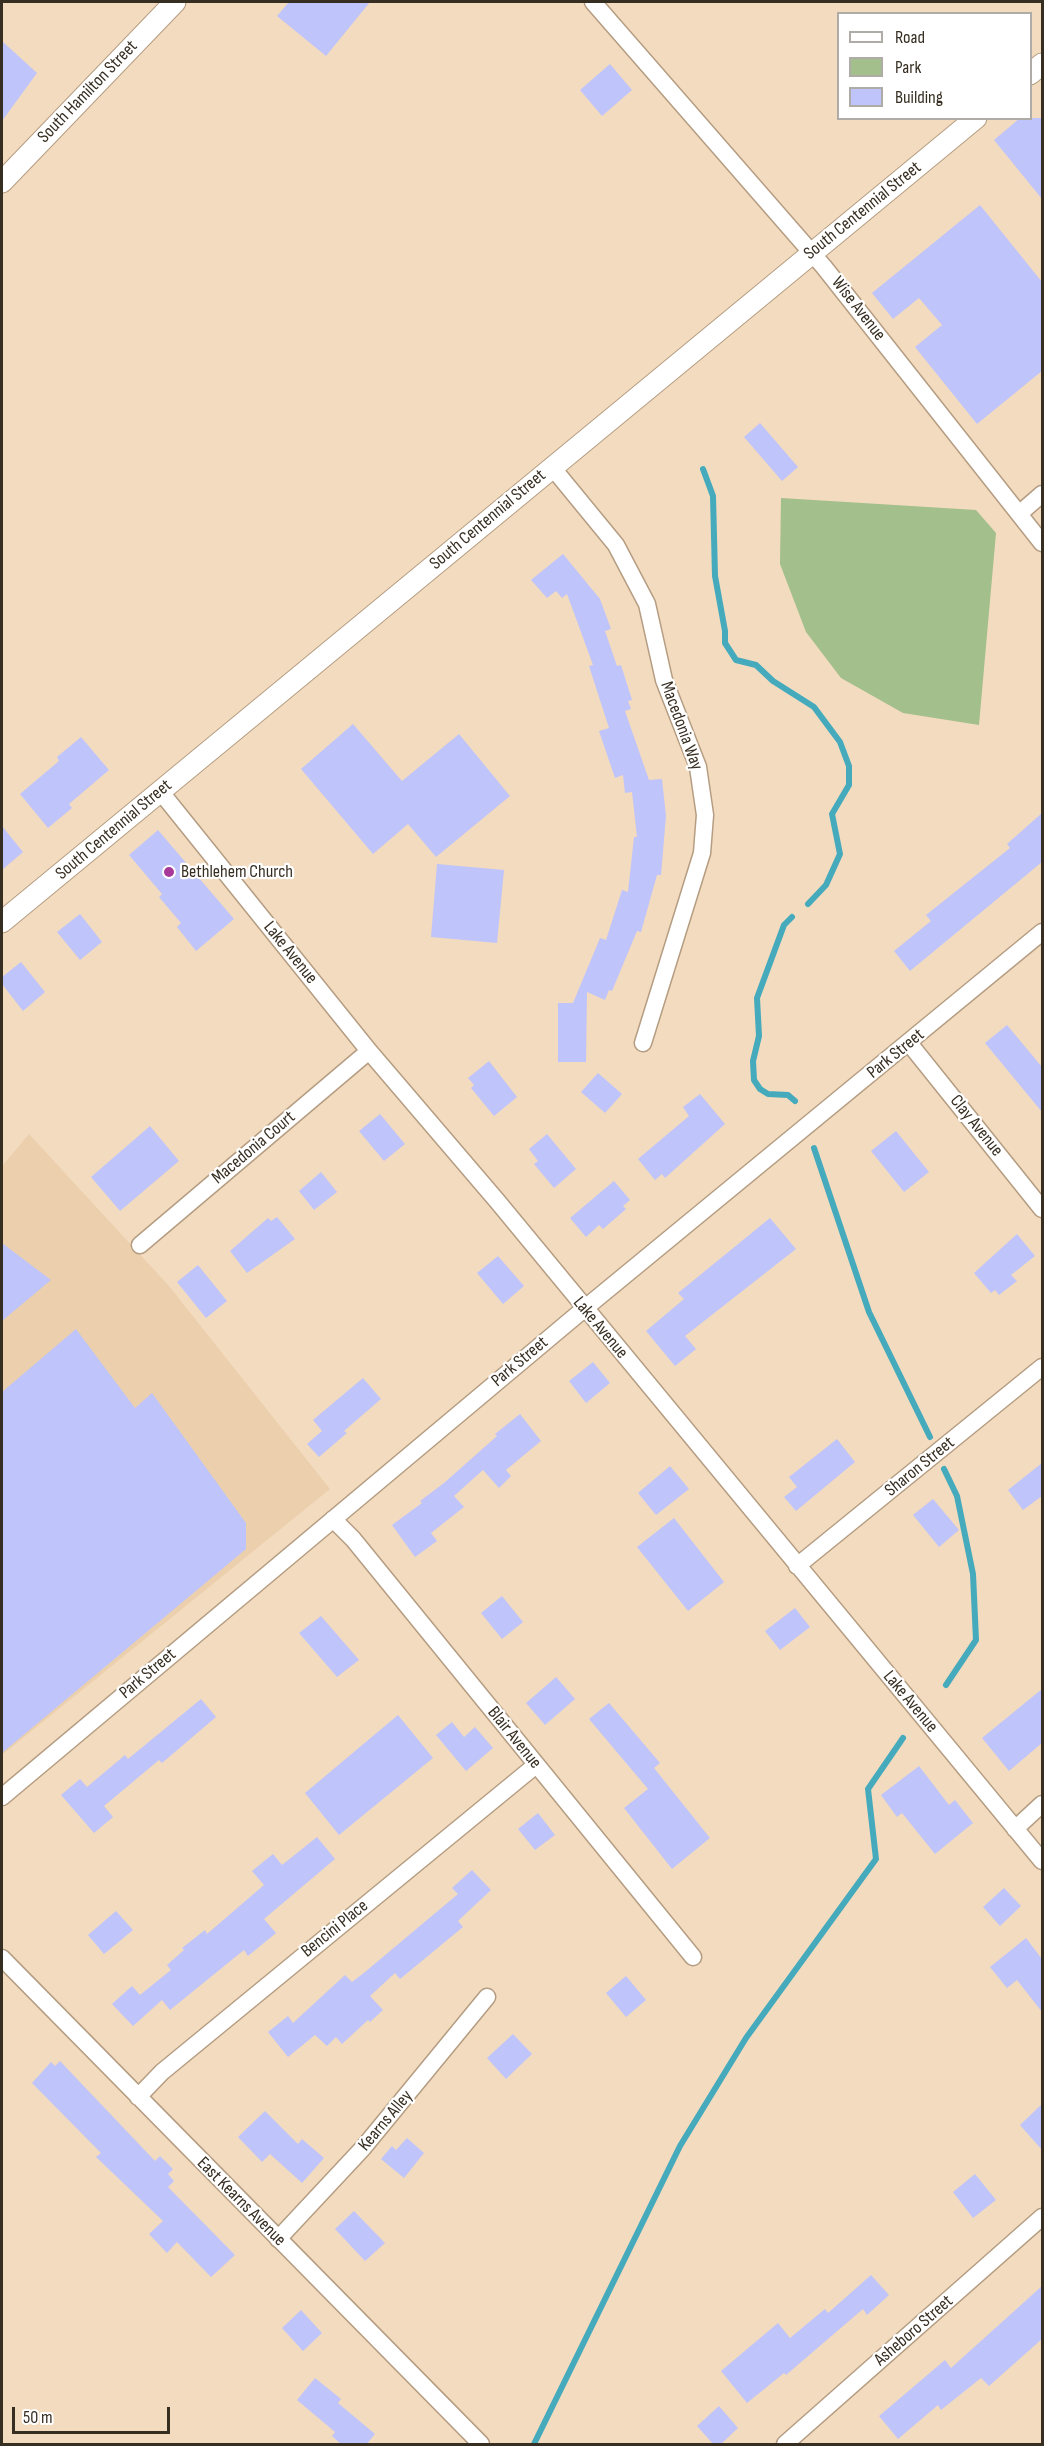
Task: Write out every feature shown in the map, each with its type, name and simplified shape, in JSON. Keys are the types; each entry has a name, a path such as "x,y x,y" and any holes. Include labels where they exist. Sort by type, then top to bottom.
{"street":[{"name":"South Hamilton Street","path":"2,182 175,2"},
{"name":"Wise Avenue","path":"593,2 810,254 824,267 1042,543"},
{"name":"South Centennial Street","path":"2,922 974,120"},
{"name":"Macedonia Way","path":"552,467 616,545 647,604 664,680 698,767 705,815 702,853 643,1043"},
{"path":"1019,514 1042,494"},
{"name":"Lake Avenue","path":"160,791 369,1051 498,1202 1042,1861"},
{"name":"Park Street","path":"2,1797 584,1309 1042,932"},
{"name":"Clay Avenue","path":"909,1043 1042,1209"},
{"name":"Macedonia Court","path":"140,1245 369,1051"},
{"name":"Sharon Street","path":"797,1566 1042,1367"},
{"name":"Blair Avenue","path":"333,1519 353,1539 693,1958"},
{"name":"Bencini Place","path":"138,2097 162,2072 536,1765"},
{"path":"1015,1829 1042,1804"},
{"name":"East Kearns Avenue","path":"2,1958 481,2445"},
{"name":"Kearns Alley","path":"278,2239 363,2148 488,1997"},
{"name":"Asheboro Street","path":"785,2445 1042,2217"}],"shaded area":[{"path":"29,1134 169,1286 330,1489 2,1755 2,1166"}],"green space":[{"path":"781,498 976,510 996,533 979,725 903,713 841,678 806,632 780,564"}],"building":[{"path":"289,2 370,2 326,56 277,16"},
{"path":"2,41 37,73 2,121"},
{"path":"610,64 632,90 602,116 580,90"},
{"path":"1042,118 1042,199 994,140 1018,120"},
{"path":"980,205 1042,282 1042,371 977,424 915,347 942,325 919,298 893,319 872,293"},
{"path":"760,423 798,467 782,481 744,437"},
{"path":"563,554 600,599 611,629 605,631 617,666 621,665 632,700 628,701 631,709 625,711 649,780 662,779 666,816 661,875 657,875 641,932 637,931 612,991 609,990 605,1000 587,992 586,1062 558,1062 558,1003 573,1003 600,938 606,940 622,890 628,892 634,837 637,837 632,792 625,793 623,775 615,778 599,731 609,728 589,666 593,665 567,594 562,598 556,591 547,598 531,580"},
{"path":"353,724 402,781 459,734 510,796 436,857 408,824 373,854 301,769"},
{"path":"81,737 109,770 69,804 72,808 48,828 20,794 59,761 57,757"},
{"path":"1042,813 1042,862 910,971 894,951 931,921 926,915 1010,848 1007,844"},
{"path":"2,826 23,852 2,870"},
{"name":"Bethlehem Church","path":"158,830 234,919 196,951 177,927 181,923 159,897 162,894 129,855"},
{"path":"437,864 504,870 497,943 431,937"},
{"path":"80,914 102,942 80,960 57,932"},
{"path":"21,962 45,992 23,1011 2,984 2,977"},
{"path":"1007,1025 1042,1067 1042,1112 985,1043"},
{"path":"489,1061 517,1097 494,1116 471,1088 474,1085 468,1078"},
{"path":"598,1073 622,1094 605,1113 581,1092"},
{"path":"700,1094 725,1124 665,1178 662,1174 655,1180 638,1159 689,1116 683,1107"},
{"path":"380,1114 405,1144 384,1161 359,1131"},
{"path":"150,1126 179,1161 120,1211 91,1177"},
{"path":"896,1131 929,1172 904,1192 871,1151"},
{"path":"547,1134 576,1169 554,1188 534,1164 538,1161 529,1149"},
{"path":"321,1172 337,1192 314,1210 299,1191"},
{"path":"614,1181 630,1200 623,1206 626,1209 603,1229 599,1225 586,1237 570,1218"},
{"path":"277,1217 295,1239 247,1273 230,1251 268,1218 271,1221"},
{"path":"770,1218 796,1249 685,1336 696,1349 675,1366 646,1331 684,1299 678,1293"},
{"path":"1017,1234 1035,1256 1011,1275 1017,1281 999,1295 995,1290 991,1293 974,1273"},
{"path":"2,1243 51,1280 2,1321"},
{"path":"498,1256 524,1286 503,1304 477,1273"},
{"path":"198,1265 227,1301 206,1318 177,1282"},
{"path":"76,1329 135,1408 152,1393 246,1523 246,1549 2,1753 2,1392"},
{"path":"593,1362 610,1383 586,1403 569,1381"},
{"path":"363,1378 381,1399 344,1431 347,1433 319,1457 307,1444 322,1431 313,1420"},
{"path":"520,1414 541,1441 506,1470 511,1476 499,1488 483,1470 454,1496 464,1507 431,1533 437,1541 415,1557 392,1525 422,1503 420,1501 444,1483 497,1436 495,1434"},
{"path":"837,1439 855,1462 796,1511 784,1497 797,1487 789,1477"},
{"path":"1042,1463 1042,1496 1023,1510 1008,1490"},
{"path":"670,1466 689,1489 656,1515 638,1493"},
{"path":"933,1499 959,1530 939,1547 913,1515"},
{"path":"674,1518 724,1582 688,1611 637,1547"},
{"path":"502,1596 523,1622 502,1639 481,1613"},
{"path":"795,1608 810,1627 780,1650 765,1631"},
{"path":"321,1616 359,1660 337,1677 299,1633"},
{"path":"556,1677 575,1699 545,1725 526,1703"},
{"path":"1042,1689 1042,1743 1009,1771 982,1738"},
{"path":"201,1699 216,1717 162,1763 159,1760 104,1806 113,1817 94,1833 61,1795 80,1779 87,1787 125,1755 128,1759"},
{"path":"609,1703 660,1763 654,1768 710,1838 672,1869 624,1808 648,1789 589,1719"},
{"path":"398,1715 433,1758 339,1835 305,1793"},
{"path":"452,1722 464,1737 475,1727 493,1748 466,1771 436,1735"},
{"path":"919,1766 949,1805 955,1800 973,1823 935,1854 902,1813 897,1817 881,1795"},
{"path":"538,1813 555,1835 535,1850 518,1829"},
{"path":"317,1837 335,1859 264,1919 276,1933 248,1956 244,1950 170,2010 162,2000 133,2026 112,2004 132,1986 140,1995 171,1970 167,1965 184,1950 182,1948 205,1930 207,1934 264,1885 252,1871 273,1854 282,1865"},
{"path":"472,1870 491,1890 458,1921 463,1927 400,1979 395,1973 370,1996 383,2010 370,2022 368,2020 342,2044 336,2037 327,2046 315,2035 288,2057 268,2032 288,2016 293,2023 345,1975 352,1982 365,1972 458,1894 452,1888"},
{"path":"1004,1888 1021,1906 1000,1926 983,1907"},
{"path":"116,1911 133,1930 104,1954 88,1935"},
{"path":"1026,1938 1042,1959 1042,2012 1017,1980 1007,1988 990,1967"},
{"path":"626,1976 646,2000 626,2017 606,1993"},
{"path":"513,2034 532,2054 506,2079 487,2058"},
{"path":"60,2061 155,2161 160,2156 173,2169 168,2174 174,2181 168,2187 235,2255 211,2277 177,2242 167,2253 149,2234 163,2221 96,2157 101,2153 32,2083 51,2062 55,2066"},
{"path":"1042,2104 1042,2150 1020,2125"},
{"path":"265,2111 298,2144 302,2139 324,2158 302,2183 270,2154 262,2162 238,2137"},
{"path":"407,2138 424,2153 404,2178 381,2159 392,2146 396,2150"},
{"path":"975,2174 996,2200 973,2218 953,2192"},
{"path":"354,2211 385,2243 365,2261 335,2229"},
{"path":"871,2275 889,2295 867,2315 863,2309 786,2375 784,2373 747,2403 721,2371 778,2323 790,2338 825,2309 828,2313"},
{"path":"1042,2286 1042,2339 989,2386 981,2378 941,2410 938,2405 898,2439 879,2416 945,2360 951,2368"},
{"path":"301,2310 322,2333 303,2351 282,2328"},
{"path":"315,2378 341,2399 338,2403 375,2434 366,2445 342,2445 332,2436 335,2432 297,2400"},
{"path":"719,2406 738,2428 720,2445 714,2445 697,2426"}],"waterway":[{"path":"703,469 713,496 715,576 725,643 736,660 756,665 773,681 814,707 840,742 849,766 849,785 832,814 840,854 826,885 808,904"},
{"path":"792,917 784,925 757,998 759,1036 753,1061 754,1080 760,1089 768,1094 788,1095 795,1101"},
{"path":"814,1148 869,1312 930,1437"},
{"path":"944,1469 957,1496 973,1574 976,1640 946,1685"},
{"path":"534,2444 680,2146 746,2038 876,1859 868,1789 903,1738"}],"place":[{"name":"Bethlehem Church","path":"169,872"}]}
